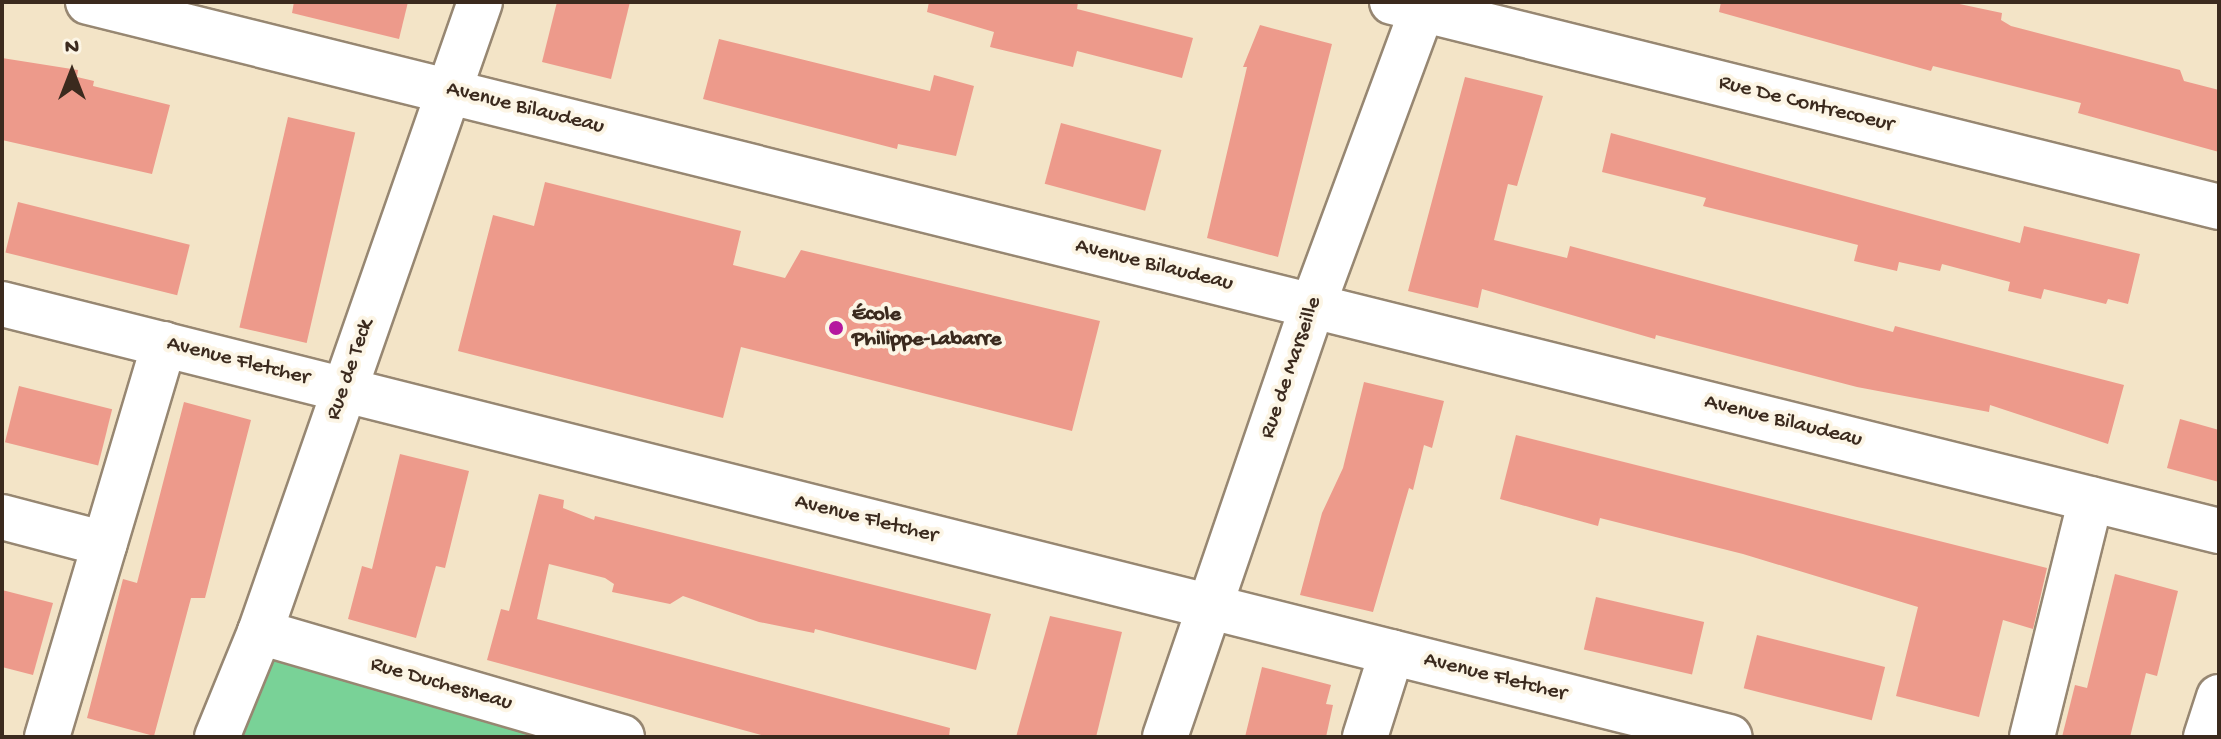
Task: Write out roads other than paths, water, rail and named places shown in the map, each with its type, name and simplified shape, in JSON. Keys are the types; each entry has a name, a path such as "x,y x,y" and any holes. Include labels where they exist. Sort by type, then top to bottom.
{"street":[{"name":"Avenue Bilaudeau","path":"88,2 2219,531"},
{"name":"Rue de Teck","path":"217,737 260,632 480,2"},
{"name":"Rue De Contrecoeur","path":"1413,5 2219,207"},
{"name":"Rue de Marseille","path":"1165,737 1413,5"},
{"name":"Avenue Fletcher","path":"2,304 1730,737"},
{"path":"47,737 164,344"},
{"path":"2032,737 2091,499"},
{"path":"2,517 105,544"},
{"name":"Rue Duchesneau","path":"260,632 622,737"},
{"path":"1365,737 1392,652"},
{"path":"2206,737 2219,697"}],"place":[{"name":"École Philippe-Labarre","path":"836,328"}]}
